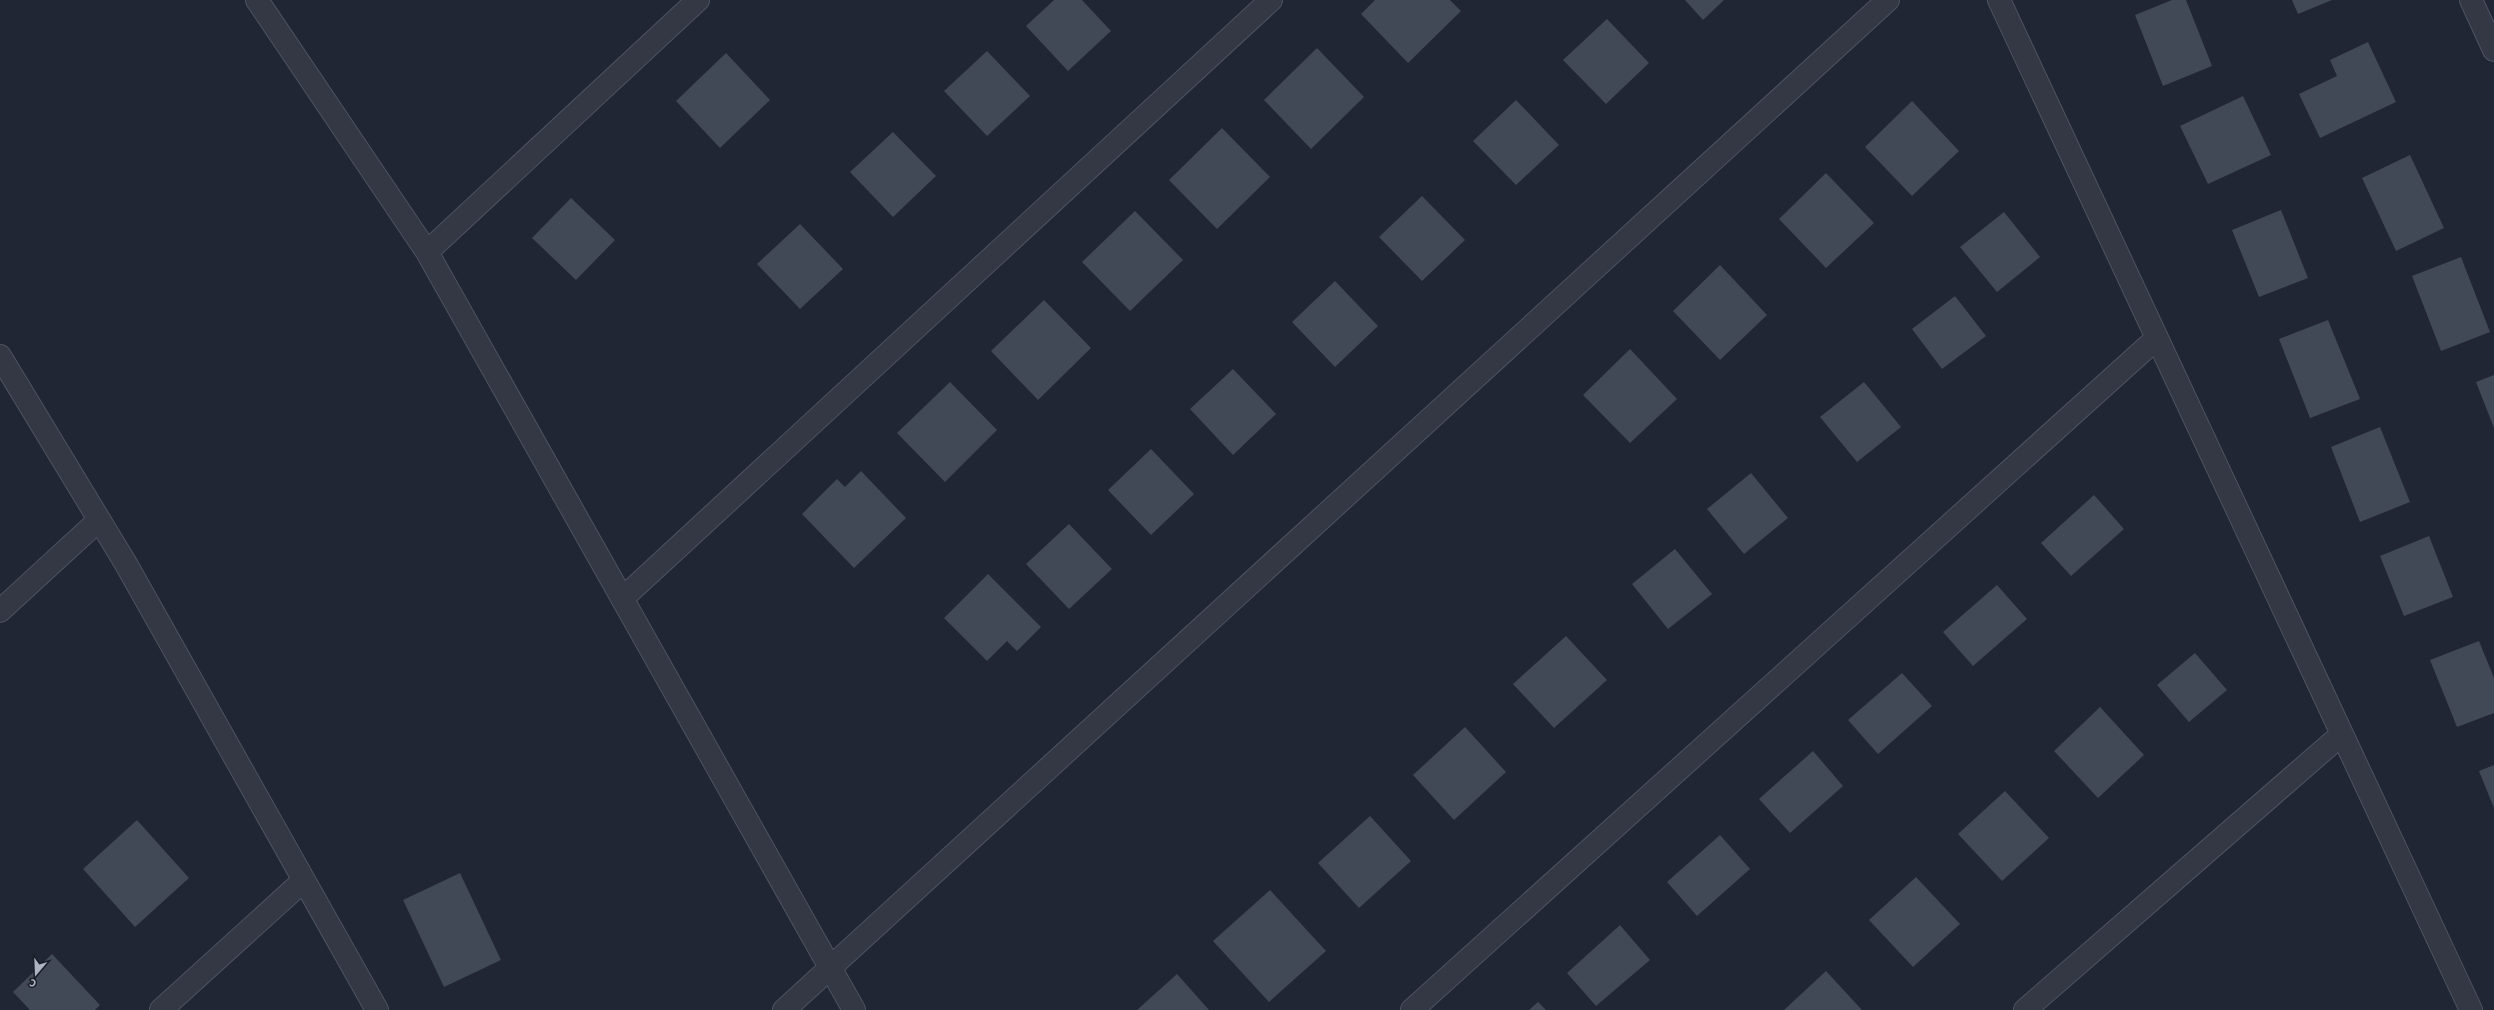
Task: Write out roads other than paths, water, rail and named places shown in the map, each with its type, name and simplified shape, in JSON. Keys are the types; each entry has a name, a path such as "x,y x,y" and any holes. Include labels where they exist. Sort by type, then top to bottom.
{"street":[{"path":"257,0 427,252 624,598 854,1010"},
{"path":"427,252 698,0"},
{"path":"624,598 1271,0"},
{"path":"784,1010 1888,0"},
{"path":"1999,0 2471,1010"},
{"path":"2471,0 2494,50"},
{"path":"1412,1010 2157,338"},
{"path":"0,356 99,520 377,1010"},
{"path":"0,611 99,520"},
{"path":"2025,1010 2342,734"},
{"path":"161,1010 303,881"}]}
